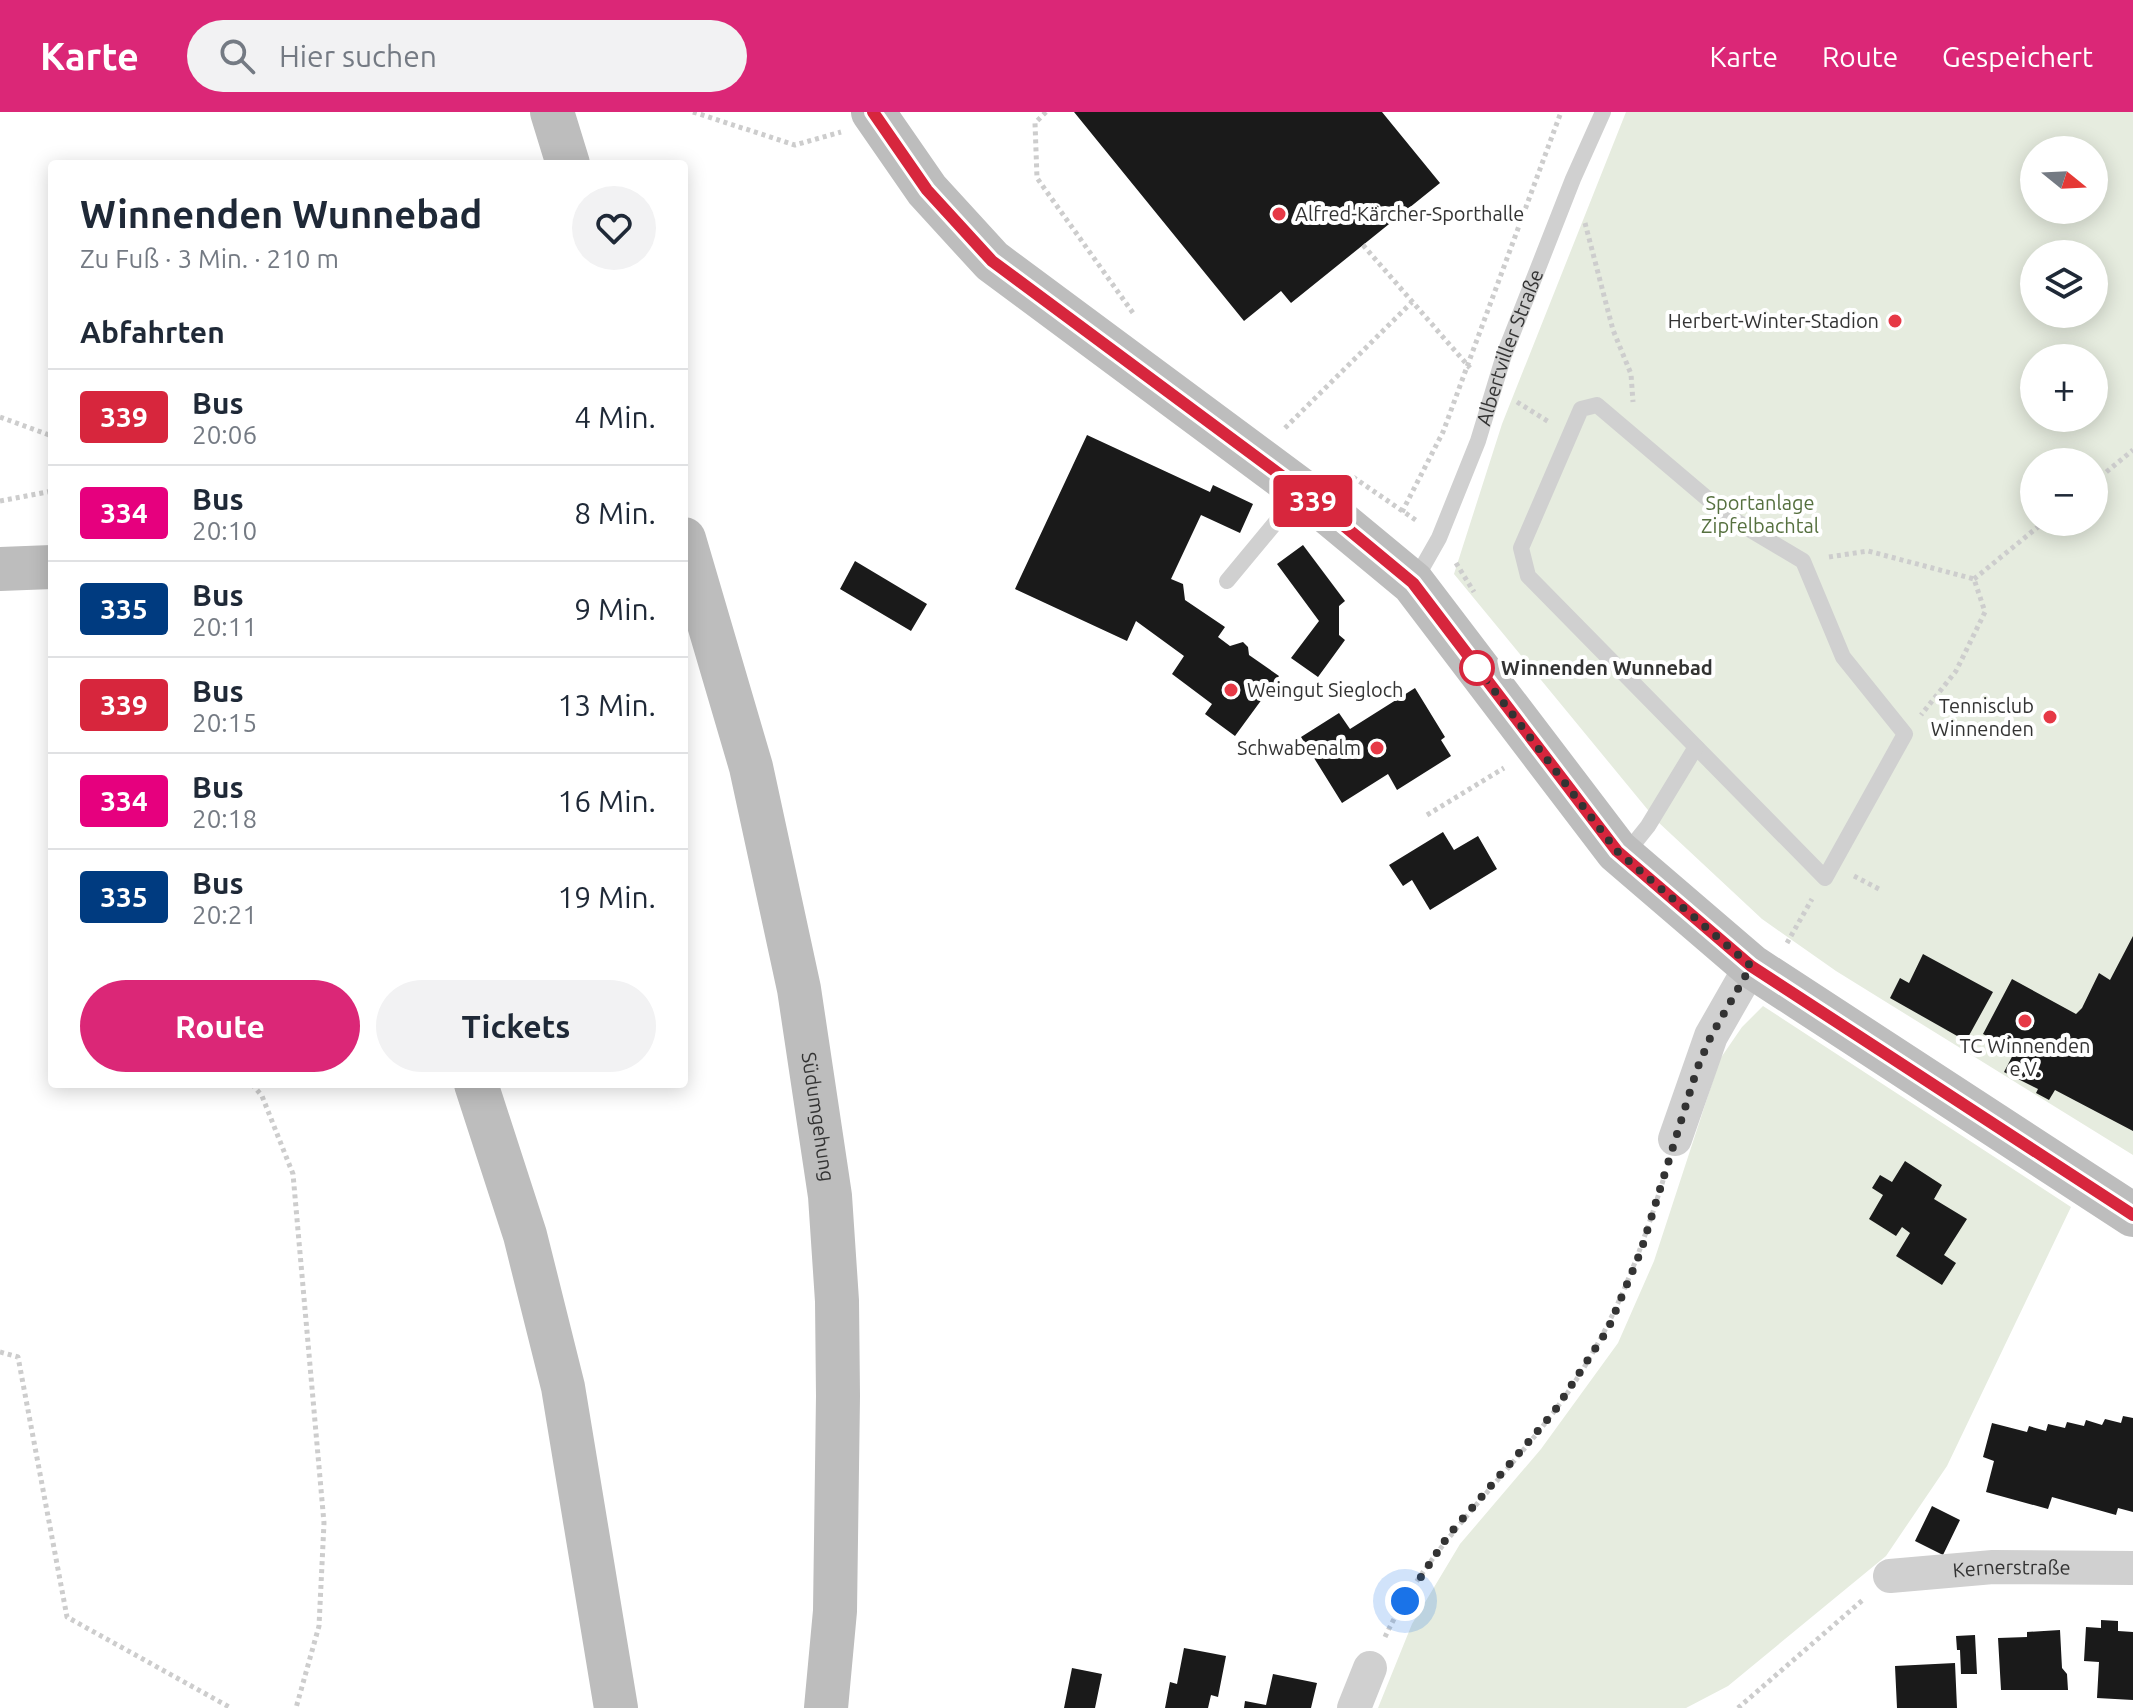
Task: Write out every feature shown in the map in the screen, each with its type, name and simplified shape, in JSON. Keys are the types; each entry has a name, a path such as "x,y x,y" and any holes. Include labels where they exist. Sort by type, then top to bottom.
{"street":[{"path":"876,117 927,190 992,261 1302,491 1413,583 1537,748 1624,857 2133,1215"},
{"name":"Südumgehung","path":"688,553 751,767 799,989 830,1196 837,1301 838,1444 835,1611 826,1708"},
{"path":"0,569 48,567"},
{"path":"1675,1139 1711,1036 1768,957"},
{"path":"477,1088 525,1235 563,1387 616,1708"},
{"name":"Kernerstraße","path":"1890,1576 1993,1567 2133,1568"},
{"path":"1354,1708 1370,1668"}],"lane":[{"name":"Albertviller Straße","path":"1413,583 1439,538 1478,441 1504,355 1573,179 1603,112"},
{"path":"1597,405 1729,517 1803,561 1843,657 1905,734 1825,878 1528,576 1521,548 1570,435 1581,409 1597,405"},
{"path":"1227,581 1302,491"},
{"path":"1624,857 1648,826 1696,747"}],"path":[{"path":"693,112 795,145 876,117"},
{"path":"1046,112 1035,123 1037,178 1139,322"},
{"path":"1403,510 1443,432 1561,112"},
{"path":"1573,179 1613,330 1631,374 1635,435"},
{"path":"1363,245 1468,366 1494,388 1570,435"},
{"path":"1285,428 1412,302"},
{"path":"0,417 48,435"},
{"path":"2108,471 2133,450"},
{"path":"0,501 48,492"},
{"path":"1974,579 2027,536"},
{"path":"1439,538 1479,600"},
{"path":"1803,561 1868,551 1974,579"},
{"path":"1905,734 1956,671 1985,612 1974,579"},
{"path":"1427,815 1537,748"},
{"path":"1768,957 1825,878"},
{"path":"255,1088 262,1096 293,1174 323,1508 319,1626 296,1708"},
{"path":"1370,1668 1391,1623 1448,1536 1554,1412 1608,1329 1641,1251 1675,1139"},
{"path":"0,1352 18,1357 67,1617 231,1708"},
{"path":"1738,1708 1890,1576"}],"green space":[{"name":"Sportanlage Zipfelbachtal","path":"1626,112 2133,112 2133,1155 1836,971 1762,919 1657,821 1454,574 1502,424"},
{"path":"1763,1006 2071,1207 1947,1466 1886,1556 1728,1686 1686,1708 1378,1708 1412,1624 1460,1544 1541,1449 1618,1343 1654,1261 1720,1059 1742,1027"}],"building":[{"name":"Alfred-Kärcher-Sporthalle","path":"1074,112 1382,112 1440,183 1291,303 1281,291 1244,321"},
{"path":"1087,435 1210,492 1213,485 1253,504 1240,533 1201,515 1171,579 1183,584 1185,600 1225,627 1218,637 1230,646 1243,642 1248,647 1249,655 1279,676 1235,736 1205,714 1212,704 1172,674 1184,656 1136,621 1127,641 1015,589"},
{"path":"1303,545 1345,601 1339,606 1339,635 1345,640 1318,677 1291,658 1319,621 1277,564"},
{"path":"855,561 927,604 911,631 840,589"},
{"name":"Schwabenalm","path":"1415,688 1445,737 1441,740 1451,756 1397,790 1388,774 1342,803 1301,737 1339,713 1350,729"},
{"path":"1443,832 1454,850 1478,836 1497,869 1430,910 1412,880 1403,886 1389,865"},
{"path":"2133,936 2133,1131 2055,1090 2049,1100 2036,1093 2038,1089 2004,1072 2015,1051 1983,1034 2012,979 2076,1014 2099,973 2110,980"},
{"path":"1923,954 1993,992 1966,1041 1890,998 1900,978 1909,983"},
{"path":"1905,1161 1942,1185 1934,1199 1967,1219 1944,1255 1956,1263 1942,1285 1896,1256 1910,1233 1902,1227 1896,1236 1869,1219 1883,1195 1872,1188 1880,1175 1892,1182"},
{"path":"2123,1416 2133,1418 2133,1512 2118,1508 2116,1515 2052,1497 2048,1509 1986,1492 1994,1461 1983,1457 1992,1423 2027,1432 2029,1426 2046,1431 2048,1424 2065,1428 2067,1422 2084,1426 2086,1420 2102,1425 2105,1419 2121,1423"},
{"path":"1932,1506 1960,1520 1943,1555 1915,1541"},
{"path":"2101,1620 2118,1621 2118,1631 2133,1632 2133,1700 2097,1698 2099,1662 2084,1661 2086,1627 2101,1628"},
{"path":"2060,1630 2062,1668 2067,1674 2068,1690 2001,1690 1998,1638 2027,1637 2027,1632"},
{"path":"1975,1635 1977,1674 1961,1674 1956,1636"},
{"path":"1184,1648 1226,1656 1218,1697 1211,1695 1208,1708 1165,1708 1170,1682 1177,1684"},
{"path":"1955,1663 1957,1708 1897,1708 1895,1666"},
{"path":"1072,1668 1102,1674 1095,1708 1064,1708"},
{"path":"1273,1674 1317,1683 1311,1708 1244,1708 1245,1701 1266,1705"}],"bus line":[{"name":"339","path":"873,112 927,190 992,261 1302,491 1413,583 1617,851 1751,966 2133,1215"}],"place":[{"name":"Alfred-Kärcher-Sporthalle","path":"1279,214"},
{"name":"Herbert-Winter-Stadion","path":"1895,321"},
{"name":"Winnenden Wunnebad","path":"1477,668"},
{"name":"Weingut Siegloch","path":"1231,690"},
{"name":"Tennisclub Winnenden","path":"2050,717"},
{"name":"Schwabenalm","path":"1377,748"},
{"name":"TC Winnenden e.V.","path":"2025,1021"}],"route":[{"path":"1405,1601 1448,1536 1554,1412 1608,1329 1641,1251 1697,1069 1721,1016 1751,966 1617,851 1477,668"}]}
